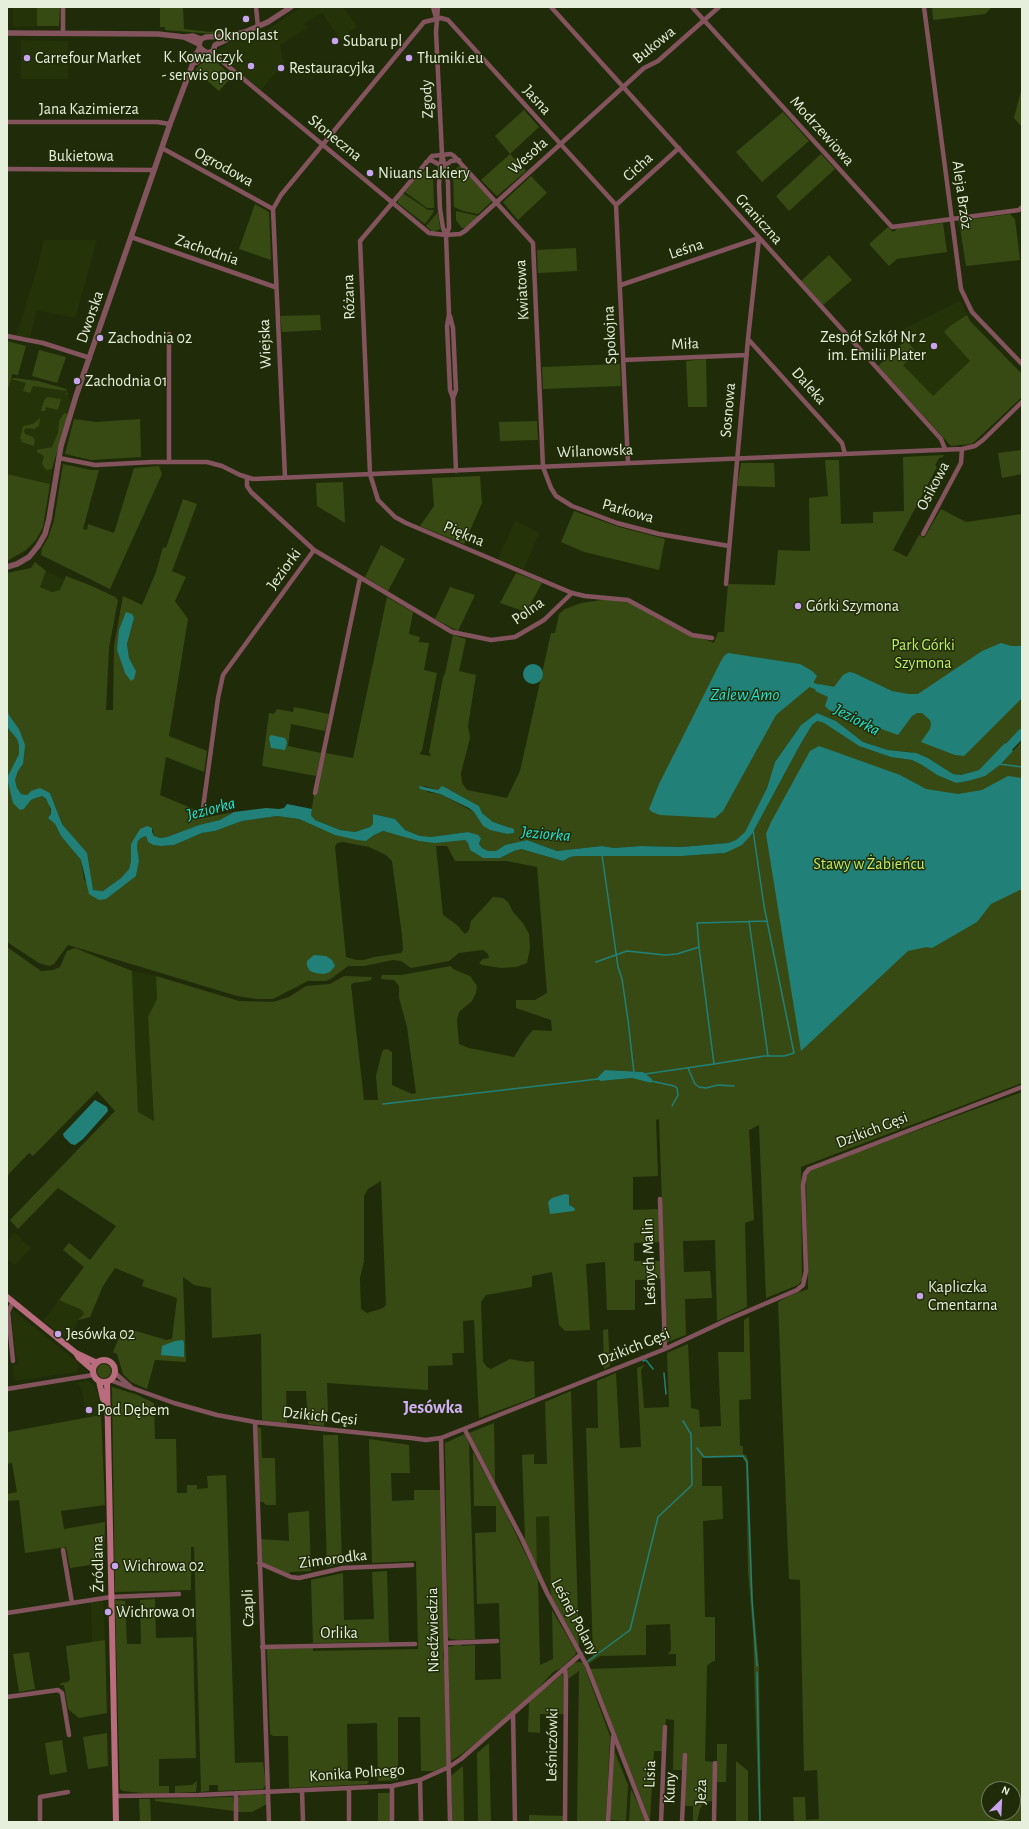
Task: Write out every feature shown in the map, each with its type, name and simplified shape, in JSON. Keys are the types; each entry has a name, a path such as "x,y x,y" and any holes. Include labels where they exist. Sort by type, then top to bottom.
{"main road":[{"path":"7,1297 76,1353 97,1363"},
{"path":"76,1353 99,1381 108,1381 115,1373 114,1366 104,1360 97,1363 93,1372"},
{"name":"Źródlana","path":"99,1381 103,1399 106,1402"},
{"name":"Źródlana","path":"108,1381 106,1402 109,1442 116,1822"}],"street":[{"path":"62,32 63,7"},
{"path":"256,7 258,27"},
{"path":"200,44 206,37 211,38 228,36 258,27 292,7"},
{"name":"Zgody","path":"433,7 436,18"},
{"name":"Zgody","path":"438,7 436,32 442,154"},
{"name":"Graniczna","path":"551,7 941,439 945,449"},
{"name":"Modrzewiowa","path":"692,7 892,227 952,218"},
{"name":"Bukowa","path":"624,88 644,68 658,61 719,7"},
{"name":"Aleja Brzóz","path":"924,7 961,288 972,312 1022,364"},
{"path":"273,209 281,195 424,22 436,18"},
{"name":"Jasna","path":"436,18 448,20 616,205"},
{"path":"7,33 62,32 158,34 184,37 200,44 208,52"},
{"path":"211,38 215,45 226,40 228,36"},
{"name":"Dworska","path":"7,567 17,564 29,557 45,534 49,519 59,458 76,396 170,124 193,63 193,59 200,44"},
{"name":"Dworska","path":"193,63 215,45"},
{"name":"Słoneczna","path":"208,52 429,233 446,235"},
{"name":"Wesoła","path":"446,235 460,234 465,231 624,88"},
{"name":"Jana Kazimierza","path":"7,122 157,122 170,124"},
{"name":"Ogrodowa","path":"162,148 273,209"},
{"name":"Cicha","path":"616,205 679,148"},
{"path":"442,154 440,165 440,208 443,228 446,235 450,315 454,328 451,354 456,390 453,398 456,471"},
{"path":"442,154 446,165 449,208 449,228 446,235"},
{"name":"Kwiatowa","path":"442,154 452,154 459,160 533,243 543,467"},
{"name":"Różana","path":"370,474 360,244 362,237 425,163 433,155 442,154"},
{"path":"425,163 431,160 440,165"},
{"path":"446,165 451,161 459,160"},
{"name":"Bukietowa","path":"7,169 154,170"},
{"name":"Spokojna","path":"616,205 621,285 628,463"},
{"path":"952,218 1019,210 1022,207"},
{"name":"Wiejska","path":"273,209 275,287 285,477"},
{"name":"Zachodnia","path":"131,237 275,287"},
{"name":"Leśna","path":"621,285 759,238"},
{"name":"Sosnowa","path":"726,584 746,355 759,238"},
{"path":"169,462 170,334"},
{"path":"7,336 43,343 90,358"},
{"name":"Daleka","path":"748,339 842,442 845,454"},
{"name":"Miła","path":"624,360 746,355"},
{"path":"962,449 975,446 1022,402"},
{"name":"Wilanowska","path":"247,478 456,471 962,449"},
{"name":"Osikowa","path":"923,534 961,462 962,449"},
{"path":"59,458 95,465 200,461 213,463 247,478"},
{"name":"Parkowa","path":"543,467 551,488 556,496 572,506 617,523 645,530 729,546"},
{"name":"Piękna","path":"370,474 378,500 395,517 421,530 572,593"},
{"name":"Jeziorki","path":"203,808 218,698 223,675 314,550 251,492 247,486 247,478"},
{"name":"Polna","path":"314,550 452,632 491,640 515,637 534,627 544,620 572,593"},
{"path":"315,793 360,578"},
{"path":"572,593 585,596 628,600 692,635 712,638"},
{"name":"Dzikich Gęsi","path":"108,1381 174,1403 217,1415 254,1422 426,1440 442,1438 664,1349 797,1290 802,1286 806,1271 802,1185 805,1174 810,1168 1022,1087"},
{"name":"Leśnych Malin","path":"660,1198 664,1349"},
{"path":"13,1302 8,1312 13,1361"},
{"path":"7,1389 93,1372"},
{"name":"Dzikich Gęsi","path":"115,1373 132,1388"},
{"name":"Czapli","path":"254,1422 269,1822"},
{"name":"Leśnej Polany","path":"465,1430 554,1607 581,1654 648,1822"},
{"name":"Niedźwiedzia","path":"442,1438 450,1822"},
{"path":"63,1550 72,1603"},
{"name":"Zimorodka","path":"259,1564 291,1577 299,1578 343,1568 412,1566"},
{"path":"7,1613 111,1597 179,1594"},
{"path":"446,1642 497,1641"},
{"name":"Orlika","path":"262,1647 415,1644"},
{"name":"Konika Polnego","path":"115,1796 268,1792 392,1786 420,1780 449,1767 461,1759 581,1654"},
{"name":"Leśniczówki","path":"564,1668 566,1681 565,1822"},
{"path":"7,1697 58,1690 62,1694 69,1735"},
{"path":"513,1713 515,1822"},
{"name":"Lisia","path":"661,1822 664,1727"},
{"path":"608,1822 613,1735"},
{"name":"Kuny","path":"682,1822 685,1755"},
{"name":"Jeża","path":"714,1822 715,1763"},
{"path":"420,1780 421,1822"},
{"path":"392,1786 392,1822"},
{"path":"349,1788 349,1822"},
{"path":"302,1790 302,1822"},
{"path":"40,1822 40,1797 68,1792"},
{"path":"236,1793 236,1822"}],"shaded area":[{"path":"13,7 37,7 37,26 13,27"},
{"path":"302,7 343,7 357,26 341,40 322,13 305,23 304,24 307,28 280,45 284,63 261,90 221,57 219,49 229,43 262,33"},
{"path":"21,40 68,41 68,79 21,79"},
{"path":"44,240 97,240 75,318 37,310 30,337 16,336 37,270"},
{"name":"Zespół Szkół Nr 2 im. Emilii Plater","path":"960,301 967,315 950,326 970,361 933,397 903,365 917,353 898,332"},
{"path":"14,378 38,381 66,389 71,402 55,456 50,484 7,474 7,392 11,379"},
{"path":"515,521 539,533 524,569 498,559"},
{"path":"46,571 65,580 60,590 52,592 40,587"},
{"path":"132,971 156,976 157,999 148,1017 154,1121 138,1112"},
{"path":"15,1233 31,1248 15,1265 7,1259 7,1241"},
{"path":"59,1300 82,1310 84,1314 78,1320 72,1335 67,1339 43,1321"},
{"path":"13,1310 76,1361 79,1366 76,1372 15,1381 13,1365 18,1364 11,1312"},
{"path":"88,1381 94,1385 99,1397 101,1415 86,1417 82,1390 77,1383"},
{"path":"549,1516 551,1596 537,1568 536,1517"},
{"path":"103,1601 105,1640 92,1642 91,1603"}],"green space":[{"path":"37,7 60,7 59,26 37,26"},
{"path":"160,7 183,7 184,29 210,32 225,29 226,32 214,34 165,30 165,27 160,27"},
{"path":"932,7 992,7 985,14 933,20"},
{"path":"206,58 216,62 232,76 219,91 195,70"},
{"path":"1022,87 1022,127 1014,118"},
{"path":"524,110 539,127 510,154 495,136"},
{"path":"783,112 809,141 762,182 736,152"},
{"path":"510,154 526,171 497,196 481,180"},
{"path":"821,154 835,169 789,211 776,196"},
{"path":"461,166 492,201 478,214 463,211 454,207 453,171"},
{"path":"425,170 433,177 434,208 427,208 405,192 422,171 423,172"},
{"path":"531,176 547,193 518,220 503,202"},
{"path":"402,194 428,210 434,210 425,224 398,203 398,200"},
{"path":"255,204 269,212 271,260 239,249"},
{"path":"456,211 478,216 466,228 462,228 456,220"},
{"path":"438,212 440,229 433,232 426,226"},
{"path":"1010,214 1015,219 1020,260 966,266 959,221"},
{"path":"943,223 947,252 897,259 889,266 869,244 888,227 893,232 898,228"},
{"path":"576,248 577,271 538,273 537,250"},
{"path":"829,255 852,280 823,305 801,281"},
{"path":"320,315 321,330 282,332 280,316"},
{"path":"967,315 970,321 1022,374 1022,397 974,442 971,444 951,446 878,366 906,340 917,353 903,365 933,396 970,361 944,332 950,326"},
{"path":"7,341 26,346 18,375 12,374 7,392"},
{"path":"39,350 66,357 57,383 32,376"},
{"path":"706,359 707,407 688,407 686,361"},
{"path":"620,364 621,386 543,389 542,367"},
{"path":"14,378 38,381 66,389 67,391 33,386 30,393 23,391 26,383 11,379"},
{"path":"47,397 61,399 58,410 46,407 45,411 41,411"},
{"path":"64,413 68,414 52,469 46,470 42,464 44,456 37,452 37,450 52,447 58,433 59,421"},
{"path":"40,418 39,426 34,429 26,428 24,430 25,434 33,437 35,441 34,446 21,442 22,440 20,439 23,426 33,424"},
{"path":"74,419 96,422 140,419 141,457 91,460 65,454"},
{"path":"537,421 538,440 500,441 499,422"},
{"path":"1022,450 1022,474 1002,478 998,453"},
{"name":"Park Górki Szymona","path":"944,455 942,458 940,457 935,465 937,467 893,550 907,557 919,535 924,538 941,509 966,522 1022,514 1022,727 979,770 961,775 953,774 928,758 909,752 888,750 863,742 836,721 817,713 801,725 775,762 767,788 745,832 736,840 728,843 681,847 641,846 614,848 602,846 557,851 527,840 505,845 496,851 487,851 479,844 481,838 468,832 431,837 420,836 405,830 395,819 373,814 373,824 370,827 355,832 340,830 315,820 311,815 314,794 326,753 353,758 387,597 413,612 409,634 420,637 419,642 429,643 424,670 437,673 422,751 419,754 431,756 429,752 443,677 445,674 453,635 466,639 459,671 476,675 468,726 470,738 461,773 462,783 467,790 507,798 520,771 551,633 555,633 559,614 565,609 581,603 609,599 630,603 671,626 714,643 718,632 724,632 728,584 775,585 778,550 810,551 809,498 828,496 825,460 839,460 841,524 873,523 873,512 904,511 903,457","holes":["424,786 438,790 448,789 479,806 482,813 493,822 509,827 514,833 507,834 490,830 483,826 474,812 440,794 427,792"]},
{"path":"741,463 774,463 775,487 737,486"},
{"path":"63,464 91,470 99,470 83,529 87,530 88,524 114,533 134,468 159,466 162,474 110,589 41,555 42,548 48,538 54,521"},
{"path":"7,474 50,484 43,527 36,540 26,550 7,561"},
{"path":"480,476 482,503 464,544 420,526 434,506 432,478"},
{"path":"343,482 345,523 317,506 316,483"},
{"path":"183,499 197,504 172,571 186,577 175,601 188,619 169,736 207,751 204,772 166,757 160,795 196,810 199,809 198,819 234,812 220,820 199,825 167,837 160,838 154,836 152,828 131,844 131,861 129,869 121,878 103,891 93,890 73,837 62,824 50,793 31,791 27,795 21,794 17,788 15,780 18,771 23,764 19,729 9,715 7,708 7,573 31,568 35,562 46,571 40,587 52,592 60,590 66,576 92,586 115,597 118,600 109,648 106,710 113,710 114,646 123,596 142,605 156,572 163,547 166,548","holes":["134,618 127,644 129,658 136,671 125,673 117,650"]},
{"path":"574,511 619,527 665,539 659,570 584,552 561,542"},
{"path":"381,545 405,559 388,591 365,577"},
{"path":"516,573 542,583 526,612 500,603"},
{"path":"450,587 475,595 458,631 435,619"},
{"path":"294,707 329,714 325,731 291,724 288,746 321,753 316,776 262,766 269,713 274,714 277,709 293,712"},
{"path":"817,721 824,723 859,746 891,757 912,760 937,775 956,783 968,781 1001,764 1022,741 1022,1083 801,1167 802,1280 798,1285 766,1298 759,1125 749,1130 754,1220 745,1223 747,1307 717,1321 715,1240 683,1241 684,1272 710,1271 712,1298 685,1299 686,1335 667,1342 659,1119 656,1120 658,1176 633,1177 633,1210 659,1209 660,1242 634,1243 634,1261 660,1261 661,1279 635,1280 635,1310 607,1310 605,1262 586,1264 590,1330 565,1331 559,1325 552,1272 532,1276 532,1287 486,1295 481,1302 483,1362 491,1369 510,1359 526,1362 534,1361 535,1397 479,1418 474,1320 463,1321 464,1353 452,1353 453,1365 428,1366 428,1390 327,1383 328,1412 324,1412 324,1426 308,1424 306,1391 286,1391 287,1423 262,1420 261,1334 212,1338 211,1288 194,1285 183,1277 186,1362 155,1360 147,1389 131,1382 123,1374 117,1354 113,1352 122,1331 136,1331 166,1340 172,1339 177,1298 142,1286 144,1280 115,1268 103,1286 90,1317 78,1320 84,1314 82,1310 59,1300 84,1267 63,1250 69,1243 90,1260 116,1226 58,1188 18,1229 10,1220 115,1111 97,1091 33,1156 29,1153 7,1176 7,947 41,971 53,970 60,967 67,951 75,948 132,971 138,1112 154,1121 148,1017 157,999 156,976 239,1001 273,1002 289,997 306,986 330,984 344,976 372,977 371,980 353,983 351,985 364,1100 378,1100 376,1076 383,1050 387,1049 392,1052 392,1085 412,1094 416,1093 407,1027 399,998 399,986 394,980 381,979 382,975 401,975 451,966 453,969 470,976 477,986 476,993 472,1001 459,1012 457,1020 459,1044 469,1048 514,1057 533,1030 552,1031 551,1020 516,1008 516,1000 535,1000 547,993 537,867 507,861 455,861 447,846 436,846 443,915 457,925 465,934 469,930 471,921 493,897 503,898 508,902 513,912 523,923 529,934 530,948 527,963 516,967 501,968 482,965 479,963 483,959 489,958 488,954 483,950 459,953 449,961 411,968 401,961 393,960 364,966 348,966 326,981 308,981 273,999 257,999 237,996 68,945 54,964 49,966 39,963 7,942 7,727 17,739 19,745 19,754 11,771 24,809 31,800 42,796 49,803 51,814 48,818 55,824 61,836 81,860 84,879 99,900 136,876 139,861 137,846 138,841 141,838 146,836 148,842 153,845 174,845 202,833 215,831 242,821 277,816 299,819 321,829 366,841 383,831 395,834 465,840 468,843 470,850 483,858 500,858 521,849 563,861 570,857 577,856 682,856 725,853 752,834 812,725","holes":["343,842 369,847 386,855 392,861 402,935 403,950 401,953 364,960 356,960 346,957 335,847 337,843","605,1070 643,1072 651,1083 632,1078 601,1081 596,1079","381,1181 386,1305 383,1308 367,1313 361,1309 360,1278 364,1261 364,1196 368,1189"]},
{"path":"1022,1092 1021,1819 1021,1781 981,1781 981,1821 1020,1822 794,1822 793,1797 805,1797 806,1820 819,1819 817,1770 804,1771 800,1580 789,1579 778,1302 791,1295 808,1289 806,1177 811,1169"},
{"path":"749,1317 751,1399 739,1400 740,1446 743,1446 743,1454 746,1455 748,1460 753,1601 759,1666 761,1822 759,1822 753,1633 748,1571 746,1463 743,1457 702,1458 702,1486 722,1486 723,1519 703,1521 705,1617 715,1617 715,1661 711,1662 707,1666 705,1761 713,1762 713,1801 704,1802 700,1809 697,1822 693,1822 693,1806 684,1806 683,1770 673,1770 674,1720 666,1719 662,1751 654,1751 650,1820 590,1669 676,1666 676,1654 668,1654 671,1650 670,1624 646,1625 646,1655 600,1656 588,1664 586,1661 593,1656 586,1428 598,1428 597,1381 616,1373 620,1448 641,1447 637,1368 644,1365 641,1370 644,1408 669,1407 667,1353 688,1344 691,1408 699,1410 700,1427 721,1426 718,1352 744,1352 744,1320"},
{"path":"608,1329 610,1366 604,1369 603,1330"},
{"path":"101,1364 107,1364 111,1368 111,1374 107,1378 101,1378 97,1374 97,1368"},
{"path":"112,1387 135,1394 154,1403 155,1439 176,1439 177,1493 187,1493 187,1485 197,1485 197,1489 208,1488 207,1476 226,1475 235,1763 263,1762 266,1784 263,1789 218,1791 218,1785 209,1785 209,1791 201,1792 194,1547 191,1547 191,1590 115,1592"},
{"path":"571,1391 579,1648 551,1596 549,1516 536,1517 537,1568 525,1540 522,1455 534,1454 534,1464 547,1464 545,1402"},
{"path":"101,1415 105,1505 61,1511 64,1529 105,1522 104,1563 70,1568 66,1547 25,1553 19,1500 7,1501 7,1494 17,1492 12,1463 7,1464 7,1430 8,1432"},
{"path":"494,1423 495,1482 469,1433"},
{"path":"257,1427 261,1428 262,1458 275,1458 276,1505 266,1505 263,1502 259,1502"},
{"path":"465,1434 469,1444 475,1639 460,1640 451,1639 448,1637 445,1443"},
{"path":"323,1435 338,1435 342,1563 327,1567"},
{"path":"369,1439 409,1445 410,1473 391,1473 392,1501 414,1500 414,1490 441,1490 445,1637 443,1657 445,1664 448,1765 434,1771 421,1771 420,1717 398,1717 398,1780 378,1781 377,1723 347,1724 348,1781 369,1781 367,1784 289,1788 288,1736 273,1736 270,1734 267,1649 313,1648 313,1651 418,1649 416,1561 372,1563"},
{"path":"473,1452 495,1492 538,1579 540,1665 553,1659 552,1610 576,1651 575,1655 561,1668 553,1672 532,1695 487,1734 451,1761 448,1647 461,1644 461,1646 475,1645 475,1680 501,1679 499,1603 477,1604 475,1533 496,1532 496,1506 474,1506"},
{"path":"309,1511 311,1571 290,1572 290,1574 262,1563 260,1539 289,1541 288,1513"},
{"path":"387,1571 389,1642 313,1643 311,1580 343,1573 344,1620 374,1619 372,1572"},
{"path":"155,1599 156,1638 193,1637 196,1758 159,1759 159,1786 169,1786 169,1793 150,1794 123,1791 120,1789 115,1600 125,1601 127,1644 141,1644 140,1600"},
{"path":"105,1640 107,1713 79,1718 68,1709 64,1685 60,1685 61,1683 68,1682 70,1679 66,1646"},
{"path":"29,1652 35,1689 19,1692 13,1654"},
{"path":"573,1663 583,1663 610,1736 606,1822 577,1822 579,1671 568,1679 567,1671"},
{"path":"562,1674 564,1680 564,1714 540,1714 540,1733 528,1732 529,1702"},
{"path":"107,1733 108,1766 88,1769 83,1737"},
{"path":"62,1740 67,1772 50,1775 45,1743"},
{"path":"489,1743 491,1822 478,1822 477,1753"},
{"path":"717,1744 727,1744 726,1782 717,1782"},
{"path":"614,1750 628,1785 626,1821 610,1820"},
{"path":"736,1761 748,1771 748,1822 736,1822"},
{"path":"463,1766 464,1822 452,1822 451,1776"},
{"path":"197,1781 196,1792 175,1793 175,1786 192,1785"},
{"path":"631,1789 646,1820 646,1822 629,1822"},
{"path":"378,1793 391,1793 391,1822 378,1822"},
{"path":"261,1794 267,1796 267,1804 252,1812 238,1812 238,1798 241,1795"},
{"path":"233,1797 235,1811 155,1801 155,1799"},
{"path":"139,1799 150,1799 151,1822 140,1822"},
{"path":"529,1815 563,1816 563,1822 529,1822"}],"water":[{"path":"126,612 132,614 134,618 127,644 129,658 136,671 134,679 131,681 125,673 117,650 119,630"},
{"name":"Zalew Amo","path":"1001,643 1011,646 1022,646 1022,698 964,756 955,755 921,742 930,729 931,724 930,720 922,713 917,713 912,716 898,735 829,710 825,706 828,697 815,691 819,684 834,687 843,675 849,672 892,691 918,694 982,651"},
{"name":"Zalew Amo","path":"728,653 800,664 812,671 817,676 812,685 776,715 723,811 715,818 660,815 652,812 649,809 659,784 721,661"},
{"path":"533,664 540,667 543,674 540,681 533,684 526,681 523,674 526,667"},
{"path":"7,708 9,715 19,729 25,745 23,764 18,771 15,780 17,788 21,794 27,795 31,791 40,788 50,793 62,824 87,853 93,890 103,891 121,878 129,869 131,861 131,844 140,829 147,826 152,828 154,836 160,838 167,837 199,825 220,820 234,812 266,808 279,809 284,808 287,804 312,809 311,815 315,820 340,830 355,832 370,827 373,824 373,814 395,819 405,830 420,836 431,837 468,832 478,835 481,838 479,844 482,848 488,851 496,851 505,845 527,840 557,851 602,846 614,848 641,846 681,847 728,843 736,840 745,832 767,788 775,762 801,725 817,713 836,721 863,742 888,750 916,753 928,758 953,774 961,775 979,770 1005,743 1013,751 1001,764 985,776 956,783 937,775 912,760 891,757 859,746 824,723 817,721 812,725 800,745 752,834 742,845 725,853 682,856 577,856 570,857 563,861 521,849 500,858 483,858 470,850 468,843 465,840 435,843 419,841 383,831 366,841 357,840 335,835 299,819 277,816 242,821 215,831 202,833 174,845 153,845 148,842 146,836 141,838 138,841 137,846 139,861 136,876 106,899 99,900 89,894 81,860 61,836 55,824 48,818 51,814 51,809 46,799 42,796 31,800 24,809 20,810 13,803 7,778 19,754 19,745 17,739 7,727"},
{"path":"271,735 285,738 287,743 285,750 271,748 269,738"},
{"name":"Stawy w Żabieńcu","path":"819,746 900,775 926,789 958,794 982,790 1008,776 1022,778 1022,889 991,904 977,922 932,948 927,947 908,951 801,1051 766,834 771,822 810,751"},
{"path":"419,786 438,790 442,786 479,806 482,813 493,822 514,829 514,833 507,834 490,830 483,826 474,812 469,808 440,794 420,789"},
{"path":"314,955 326,956 332,960 335,966 330,972 324,974 310,971 307,966 307,961"},
{"path":"605,1070 643,1072 652,1079 651,1083 632,1078 601,1081 596,1079"},
{"path":"95,1100 107,1107 108,1111 83,1139 75,1145 71,1144 63,1134"},
{"path":"565,1194 569,1195 569,1205 575,1209 574,1211 550,1214 548,1202 552,1198"},
{"path":"183,1340 184,1357 161,1355 162,1346 175,1341"}],"waterway":[{"path":"812,685 824,690"},
{"name":"Jeziorka","path":"1001,755 1022,733"},
{"path":"999,764 1022,767"},
{"path":"714,1064 764,1056 784,1056 794,1053 764,906 753,830"},
{"path":"602,855 618,967 622,979 634,1073"},
{"path":"749,921 768,1056"},
{"path":"596,962 627,951 665,955 677,954 699,947 697,923 767,921"},
{"path":"645,1074 714,1064 699,947"},
{"path":"688,1068 695,1084 699,1087 706,1088 718,1085 734,1086"},
{"path":"383,1104 598,1079"},
{"path":"651,1081 677,1088 678,1095 672,1106"},
{"path":"643,1361 646,1360 653,1369"},
{"path":"664,1373 666,1394"},
{"path":"588,1661 630,1630 658,1517 692,1485 691,1434 683,1421"},
{"path":"697,1448 704,1457 743,1456 747,1462 752,1600 757,1666"},
{"path":"757,1672 760,1822"}],"place":[{"name":"Oknoplast","path":"246,19"},
{"name":"Subaru pl","path":"335,41"},
{"name":"Carrefour Market","path":"27,58"},
{"name":"Tłumiki.eu","path":"409,58"},
{"name":"K. Kowalczyk - serwis opon","path":"251,66"},
{"name":"Restauracyjka","path":"281,68"},
{"name":"Niuans Lakiery","path":"370,173"},
{"name":"Zachodnia 02","path":"100,338"},
{"name":"Zespół Szkół Nr 2 im. Emilii Plater","path":"934,346"},
{"name":"Zachodnia 01","path":"77,381"},
{"name":"Górki Szymona","path":"798,606"},
{"name":"Kapliczka Cmentarna","path":"920,1296"},
{"name":"Jesówka 02","path":"58,1334"},
{"name":"Pod Dębem","path":"89,1410"},
{"name":"Wichrowa 02","path":"115,1566"},
{"name":"Wichrowa 01","path":"108,1612"}],"district":[{"name":"Jesówka","path":"433,1408"}]}
